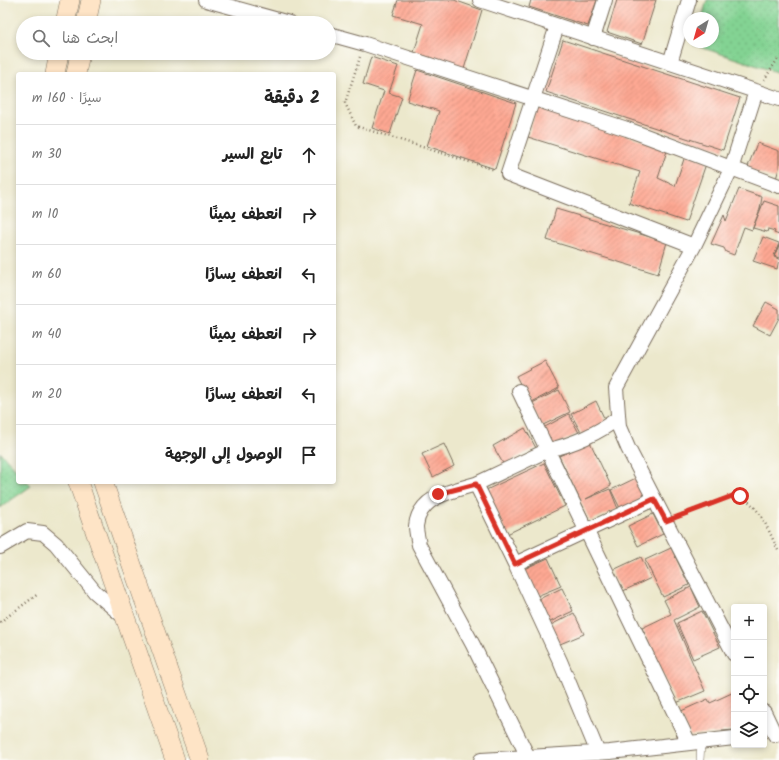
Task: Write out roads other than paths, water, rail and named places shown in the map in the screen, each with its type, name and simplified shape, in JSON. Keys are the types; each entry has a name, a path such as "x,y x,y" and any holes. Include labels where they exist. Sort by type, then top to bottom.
{"street":[{"path":"67,16 70,0"},
{"path":"88,16 91,0"},
{"path":"206,0 264,16"},
{"path":"480,0 517,6 557,26 756,90 779,99"},
{"path":"592,38 605,0"},
{"path":"670,63 690,0"},
{"path":"557,26 508,174 694,246"},
{"path":"336,36 365,44 627,130 779,186"},
{"path":"55,72 57,60"},
{"path":"76,72 79,60"},
{"path":"731,648 628,448 619,427 616,388 694,246 731,169 756,90"},
{"path":"519,391 695,742"},
{"path":"519,758 473,645 420,545 416,527 419,516 425,506 438,494 476,484 548,450 559,448 607,427 618,418"},
{"path":"79,484 174,760"},
{"path":"104,484 200,760"},
{"path":"476,484 606,755"},
{"path":"515,564 654,499"},
{"path":"0,547 27,531 43,533 56,544 95,592 125,618"},
{"path":"767,720 773,735"},
{"path":"482,760 606,755 731,738"}],"lane":[{"path":"695,742 700,760"}]}
